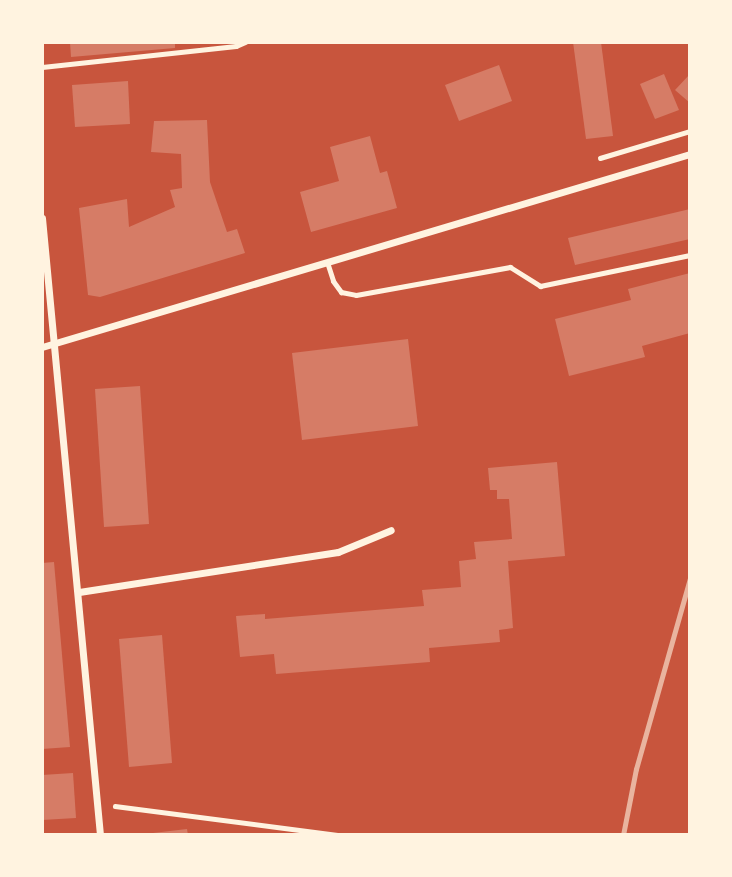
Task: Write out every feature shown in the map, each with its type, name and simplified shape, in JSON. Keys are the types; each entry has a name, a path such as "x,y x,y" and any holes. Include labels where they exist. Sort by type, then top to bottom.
{"street":[{"path":"42,347 690,154"},
{"path":"42,218 100,835"},
{"path":"79,592 338,552 391,530"}],"lane":[{"path":"42,67 236,46 245,42"},
{"path":"327,262 333,281 341,292 356,295 510,267 540,286 690,255"}],"path":[{"path":"97,803 337,835"}],"building":[{"path":"70,42 175,42 175,48 71,57"},
{"path":"573,42 601,42 613,136 586,139"},
{"path":"499,65 512,101 459,121 445,85"},
{"path":"664,74 679,110 655,119 640,84"},
{"path":"690,74 690,103 675,90"},
{"path":"128,81 130,124 75,127 72,85"},
{"path":"207,120 210,182 227,232 237,229 245,253 100,297 88,295 79,208 127,199 129,227 175,207 170,190 182,188 181,154 151,152 154,121"},
{"path":"370,136 380,173 387,171 397,208 311,232 300,192 339,181 330,147"},
{"path":"690,209 690,239 575,265 568,238"},
{"path":"690,273 690,333 642,346 645,357 569,376 555,319 631,300 628,289"},
{"path":"408,339 418,426 302,440 292,353"},
{"path":"140,386 149,524 104,527 95,389"},
{"path":"557,462 565,556 508,561 513,628 499,630 500,642 429,648 430,662 276,674 274,654 240,657 236,616 265,614 265,619 424,606 422,590 461,587 459,561 476,559 474,542 512,539 509,499 497,499 497,490 490,490 488,468"},
{"path":"54,562 70,747 42,749 42,563"},
{"path":"162,635 172,763 129,767 119,639"},
{"path":"73,773 76,818 42,820 42,775"},
{"path":"187,829 188,835 153,833"}],"railway":[{"path":"623,835 636,769 690,578"}]}
